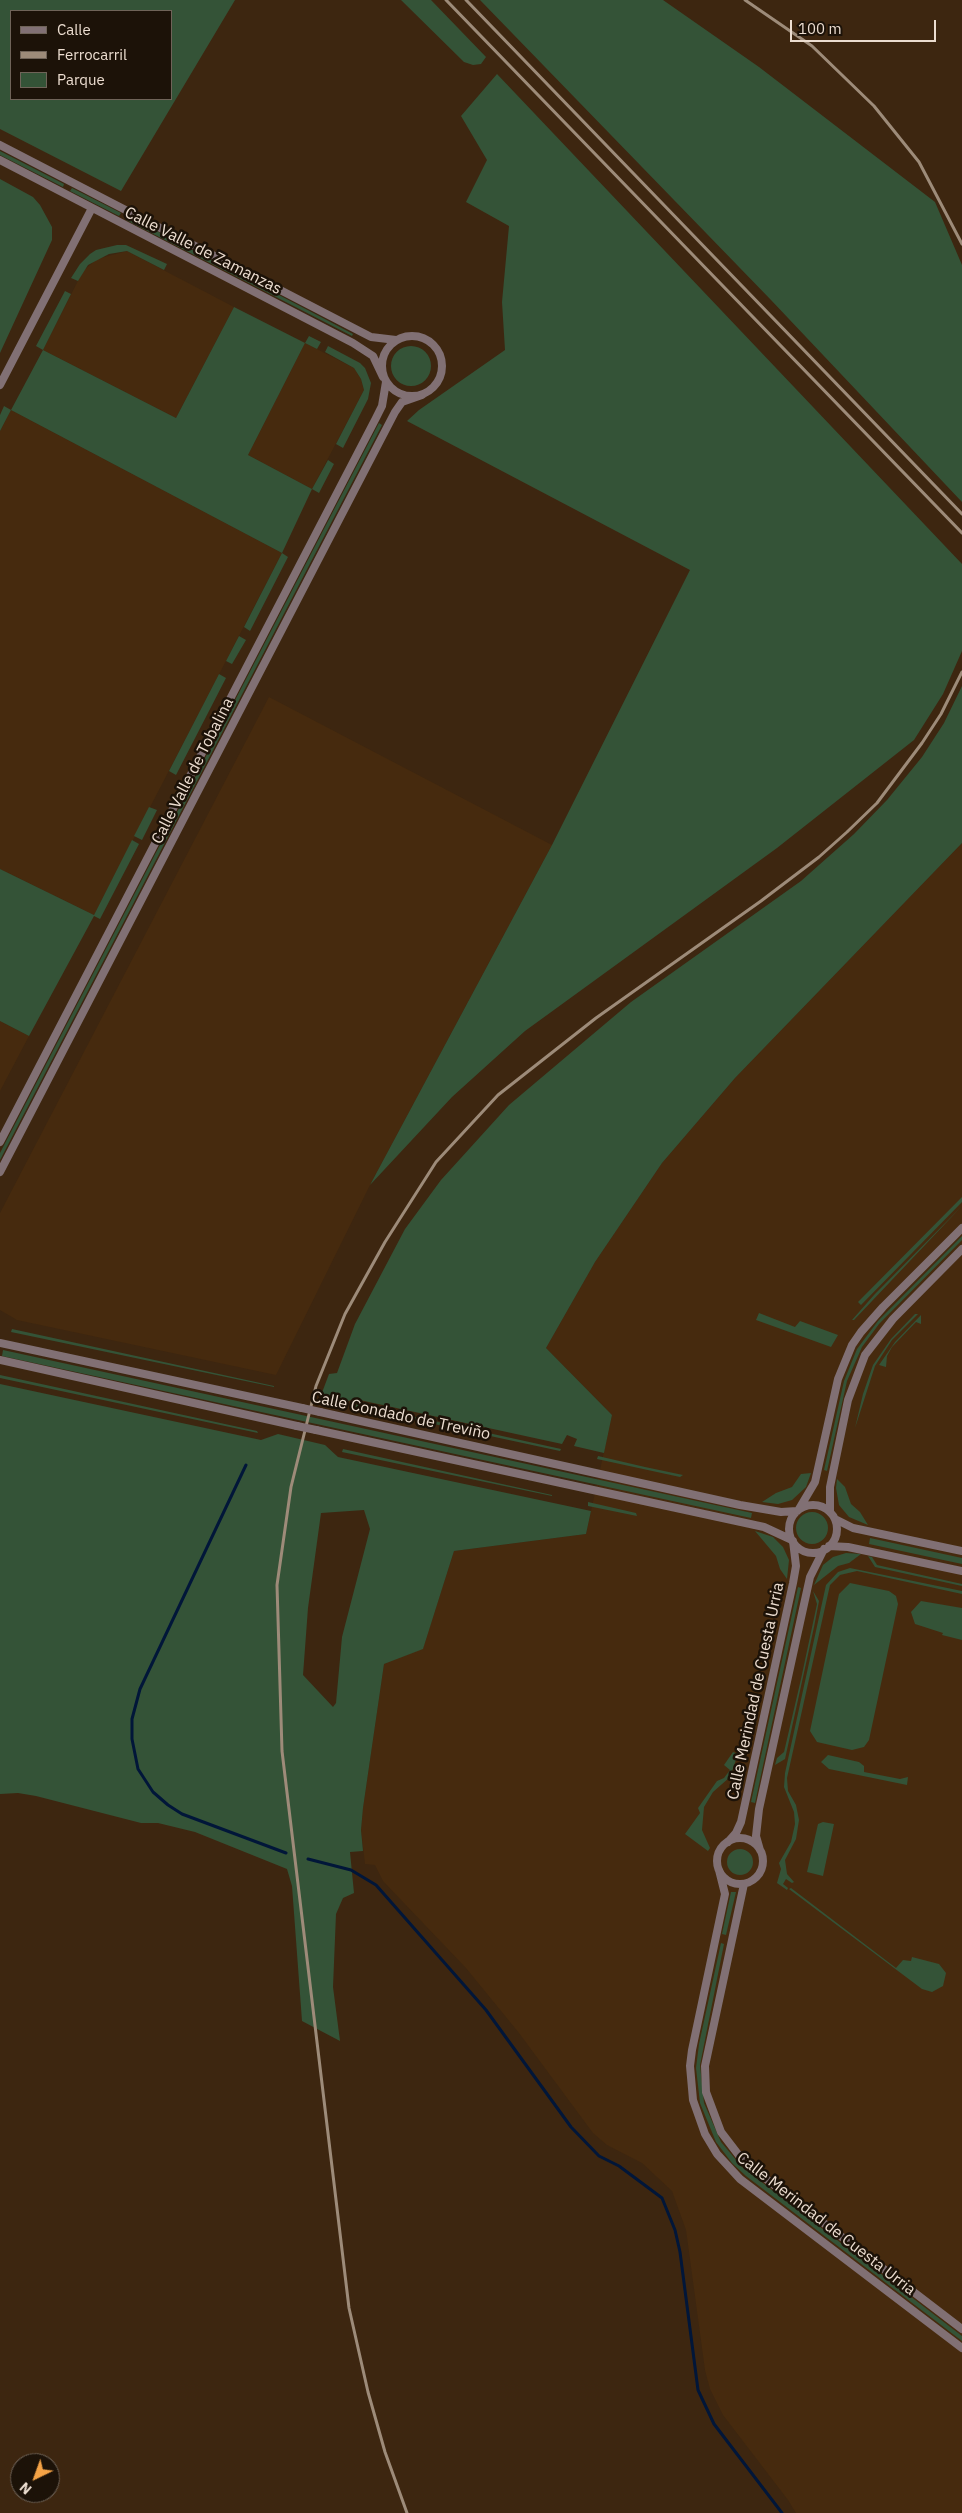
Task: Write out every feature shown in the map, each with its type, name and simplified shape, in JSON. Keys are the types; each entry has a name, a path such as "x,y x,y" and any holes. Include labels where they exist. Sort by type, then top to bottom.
{"street":[{"name":"Calle Valle de Zamanzas","path":"0,145 371,337 396,340"},
{"name":"Calle Valle de Zamanzas","path":"0,160 358,346 373,356 385,379"},
{"path":"0,385 92,208"},
{"path":"406,336 418,336 431,342 438,352 442,366 441,374 434,387 422,395 405,396 390,387 385,379 383,357 387,349 396,340 406,336"},
{"name":"Calle Valle de Tobalina","path":"0,1142 376,418 382,406 385,379"},
{"name":"Calle Valle de Tobalina","path":"0,1172 395,412 402,402 422,395"},
{"path":"962,1228 882,1307 860,1332 852,1345 838,1378 815,1482 789,1526 792,1540 806,1552 814,1553 827,1548 848,1547 962,1571"},
{"path":"827,1548 837,1532 832,1515 832,1475 850,1393 859,1365 884,1328 962,1249"},
{"name":"Calle Condado de Treviño","path":"0,1343 748,1506 781,1512 798,1510"},
{"name":"Calle Condado de Treviño","path":"0,1360 764,1527 792,1540"},
{"path":"798,1510 807,1505 816,1505 853,1528 962,1551"},
{"name":"Calle Merindad de Cuesta Urria","path":"728,1842 736,1833 741,1822 794,1583 796,1566 792,1540"},
{"name":"Calle Merindad de Cuesta Urria","path":"760,1850 756,1836 760,1809 810,1577 827,1548"},
{"path":"744,1839 753,1842 760,1850 763,1864 760,1874 753,1881 744,1884 729,1882 719,1870 717,1860 719,1852 728,1842 744,1839"},
{"name":"Calle Merindad de Cuesta Urria","path":"719,1870 725,1894 690,2066 693,2100 705,2134 717,2154 740,2179 962,2348"},
{"name":"Calle Merindad de Cuesta Urria","path":"744,1884 705,2066 706,2092 721,2132 732,2148 751,2167 962,2329"}],"shaded area":[{"path":"127,251 234,307 176,418 43,350 83,271 97,259"},
{"path":"305,343 354,368 361,379 364,390 312,489 248,455"},
{"path":"11,410 282,553 94,915 0,869 0,431"},
{"path":"269,697 552,845 370,1185 276,1375 17,1320 0,1310 0,1213"},
{"path":"962,843 962,2513 796,2513 723,2415 710,2389 705,2370 686,2230 672,2191 642,2163 607,2145 593,2133 519,2033 466,1968 383,1881 375,1865 365,1864 361,1830 363,1808 384,1664 423,1648 454,1551 586,1534 612,1415 546,1348 595,1262 662,1163 735,1078"},
{"path":"0,1021 29,1036 0,1091"}],"green space":[{"path":"0,0 235,0 121,191 0,129"},
{"path":"401,0 431,0 486,57 481,64 473,65 464,62"},
{"path":"480,0 663,0 759,67 935,202 962,265 962,502 771,300"},
{"path":"497,74 962,564 962,651 943,694 914,740 777,848 525,1031 452,1097 370,1185 552,845 690,570 407,421 419,410 505,350 502,302 509,226 466,202 487,160 461,116"},
{"path":"0,151 64,184 63,187 0,155"},
{"path":"0,179 33,197 40,205 52,227 52,240 0,353"},
{"path":"72,188 121,213 119,216 70,191"},
{"path":"128,216 353,334 352,336 126,220"},
{"path":"126,245 167,264 164,270 127,251 109,254 88,265 78,281 71,278 80,264 90,254 96,250"},
{"path":"65,291 71,294 43,350 36,346"},
{"path":"234,307 305,343 248,455 312,489 282,553 11,410 43,350 176,418"},
{"path":"309,336 321,342 317,349 305,343"},
{"path":"328,346 360,363 365,368 371,383 368,399 343,448 336,444 364,390 361,379 354,368 325,352"},
{"path":"407,346 415,346 422,349 428,355 431,366 428,377 422,383 415,386 407,386 400,383 394,377 391,370 391,362 394,355 400,349"},
{"path":"4,406 11,410 0,431 0,415"},
{"path":"379,423 382,425 0,1160 0,1153"},
{"path":"328,460 334,464 319,493 312,489"},
{"path":"282,553 288,557 250,631 244,627"},
{"path":"239,636 246,640 232,664 226,661"},
{"path":"219,674 226,678 176,775 169,771"},
{"path":"962,686 962,843 735,1078 662,1163 595,1262 546,1348 612,1415 604,1453 574,1446 577,1439 567,1435 562,1444 355,1399 338,1404 320,1398 329,1374 337,1373 355,1324 405,1229 441,1180 509,1105 631,1002 801,881 854,834 887,800 922,757 944,723"},
{"path":"149,807 157,810 142,840 134,836"},
{"path":"132,840 139,844 100,919 94,916 29,1036 0,1021 0,869 94,915"},
{"path":"962,1197 962,1202 861,1305 858,1302"},
{"path":"962,1206 854,1320 852,1320 874,1295"},
{"path":"962,1236 962,1240 879,1324 862,1347 847,1381 827,1471 824,1470 844,1381 857,1349 878,1321"},
{"path":"759,1313 795,1327 800,1321 838,1335 831,1347 756,1320"},
{"path":"915,1314 918,1314 892,1340 875,1366 855,1428 863,1394 873,1365 891,1339"},
{"path":"921,1315 921,1324 916,1322 892,1347 887,1356 886,1367 879,1365 895,1342"},
{"path":"12,1329 274,1386 274,1387 11,1332"},
{"path":"3,1350 752,1513 751,1518 2,1356"},
{"path":"0,1375 257,1431 258,1433 0,1378"},
{"path":"0,1384 261,1440 278,1434 325,1445 338,1457 591,1511 586,1534 454,1551 423,1649 384,1664 363,1808 361,1830 363,1851 350,1852 354,1893 343,1898 336,1914 333,1987 340,2041 302,2021 292,1886 287,1869 195,1832 158,1823 141,1823 36,1796 18,1793 0,1794","holes":["364,1510 370,1529 342,1637 336,1703 333,1707 303,1675 308,1608 321,1513"]},
{"path":"357,1404 561,1449 560,1451 355,1407"},
{"path":"343,1449 552,1495 552,1496 342,1452"},
{"path":"598,1456 683,1475 680,1477 597,1459"},
{"path":"811,1473 806,1487 792,1500 778,1504 762,1502 776,1493 792,1487 801,1474"},
{"path":"837,1479 845,1487 851,1504 860,1512 868,1525 849,1517 839,1505 836,1488"},
{"path":"588,1502 636,1513 637,1516 588,1506"},
{"path":"812,1512 818,1513 823,1517 827,1522 827,1534 823,1539 818,1543 812,1544 806,1543 801,1539 797,1534 796,1528 797,1522 801,1517 806,1513"},
{"path":"755,1531 773,1537 783,1547 789,1560 787,1579 780,1569 776,1556"},
{"path":"870,1538 962,1558 962,1564 869,1544"},
{"path":"846,1553 861,1554 849,1563 838,1566 814,1585 823,1565 833,1557"},
{"path":"868,1556 872,1557 877,1565 962,1584 962,1586 875,1567"},
{"path":"850,1568 962,1591 962,1594 857,1571 840,1575 830,1585 787,1778 788,1791 796,1805 799,1820 796,1839 785,1860 787,1874 794,1882 792,1883 786,1879 783,1884 788,1888 787,1890 777,1883 781,1869 779,1863 791,1842 795,1824 794,1812 784,1787 785,1773 826,1585 838,1572"},
{"path":"850,1583 889,1591 896,1596 898,1604 869,1740 864,1747 852,1750 817,1742 810,1731 839,1594"},
{"path":"798,1587 801,1588 755,1803 751,1802"},
{"path":"813,1591 819,1601 814,1627 785,1759 775,1765 777,1758 784,1752 801,1679 817,1604"},
{"path":"921,1601 962,1608 962,1640 942,1635 943,1633 915,1624 911,1612"},
{"path":"733,1752 738,1754 730,1777 713,1792 704,1807 702,1830 710,1848 708,1851 685,1834 700,1813 698,1808 717,1781 724,1778 730,1770 724,1765"},
{"path":"828,1755 859,1762 864,1766 864,1772 900,1779 908,1777 907,1785 829,1769 821,1762"},
{"path":"823,1822 834,1824 823,1876 807,1872 818,1824"},
{"path":"740,1849 749,1853 753,1862 749,1871 740,1875 731,1871 727,1862 731,1853"},
{"path":"791,1888 896,1968 903,1960 911,1961 912,1957 939,1964 946,1973 943,1986 932,1992 922,1989 789,1889"},
{"path":"731,1892 736,1892 726,1935 722,1934"},
{"path":"721,1943 724,1944 700,2065 704,2103 721,2142 742,2167 962,2336 962,2341 746,2176 732,2163 716,2142 700,2103 696,2068 699,2044"}],"waterway":[{"path":"246,1465 140,1689 132,1719 132,1739 138,1769 153,1792 168,1805 182,1814 286,1853"},
{"path":"308,1859 351,1870 376,1885 486,2010 571,2127 599,2156 619,2166 662,2198 675,2230 680,2252 698,2390 714,2424 782,2513"}],"railway":[{"path":"446,0 962,533"},
{"path":"466,0 962,514"},
{"path":"745,0 812,46 874,106 919,162 962,244"},
{"path":"407,2513 385,2452 368,2392 349,2308 282,1751 277,1585 291,1487 316,1386 345,1314 385,1242 436,1162 498,1095 596,1018 761,901 819,857 847,832 877,803 922,743 941,714 962,672"}]}
